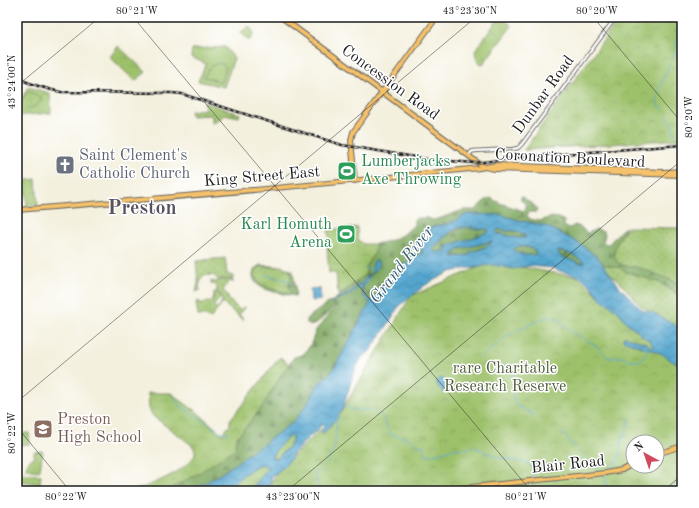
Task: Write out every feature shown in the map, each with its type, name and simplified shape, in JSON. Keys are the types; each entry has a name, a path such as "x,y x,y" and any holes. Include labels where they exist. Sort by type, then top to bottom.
{"main road":[{"name":"Concession Road","path":"281,17 382,92 470,154 485,167"},
{"path":"355,181 352,145 352,135 354,130 437,17"},
{"name":"King Street East","path":"17,210 151,200 485,167"},
{"name":"Coronation Boulevard","path":"485,167 495,169 513,168 682,175"},
{"name":"Coronation Boulevard","path":"625,172 682,171"},
{"path":"665,451 682,446"},
{"name":"Blair Road","path":"433,491 605,474 625,468"}],"street":[{"name":"Dunbar Road","path":"470,154 518,148 616,17"}],"green space":[{"path":"620,17 682,17 682,139 524,150"},
{"path":"499,18 502,18 510,24 511,27 483,64 481,64 476,58 475,50"},
{"path":"249,26 253,31 253,36 249,41 240,33"},
{"path":"118,46 146,72 135,81 110,57"},
{"path":"225,47 234,58 224,87 198,81 206,64 191,57 192,49"},
{"path":"218,63 223,64 226,68 221,82 204,77 213,65"},
{"path":"28,87 50,93 51,113 17,116 17,108"},
{"path":"28,91 42,98 36,106 30,108 20,106 26,92"},
{"path":"204,102 240,114 239,117 224,114 219,120 212,123 212,115 191,116 190,111 205,109"},
{"path":"36,179 38,205 27,207 25,182 27,180"},
{"path":"521,196 536,207 536,212 529,212 527,214 529,218 542,221 550,217 556,217 564,221 564,225 567,228 575,225 588,233 596,229 603,231 605,234 603,242 606,244 609,244 621,230 626,227 614,251 617,262 623,265 640,268 682,285 682,298 661,283 627,272 620,268 603,264 587,249 575,241 542,225 502,215 471,214 465,215 447,224 434,226 425,231 421,240 422,253 413,258 411,261 402,265 394,272 376,298 372,301 333,370 318,384 305,407 293,422 267,441 267,443 206,483 190,491 166,491 171,489 235,442 238,436 262,407 281,375 294,357 301,355 310,346 316,330 335,305 314,325 310,326 306,319 328,303 330,302 335,304 335,299 366,274 366,267 375,253 376,244 392,240 404,234 414,225 414,220 417,218 427,218 433,220 463,210 476,210 484,201 491,198 500,203 524,211 526,205 521,200"},
{"path":"357,227 358,240 363,244 376,244 375,253 366,267 366,274 338,295 336,273 329,273 327,248 330,243 328,230"},
{"path":"466,227 474,227 472,229 490,230 478,237 453,244 446,248 446,251 435,252 433,250 433,248 456,230"},
{"path":"628,227 682,228 682,332 675,330 641,306 619,281 604,268 602,260"},
{"path":"499,229 518,232 527,238 498,234 496,232"},
{"path":"492,240 492,242 485,247 472,252 470,255 452,256 459,249"},
{"path":"519,246 532,249 536,254 524,255 513,250"},
{"path":"559,251 580,258 586,264 562,257 558,252"},
{"path":"225,258 227,274 233,276 233,279 217,279 213,275 203,276 200,281 200,290 196,292 198,283 196,261"},
{"name":"rare Charitable Research Reserve","path":"491,262 578,277 639,330 682,359 682,477 672,491 265,491 282,466 342,410 411,296"},
{"path":"260,265 284,267 293,271 296,293 295,296 270,291 258,285 253,275 254,269"},
{"path":"281,266 289,269 291,273 288,285 291,294 262,285 255,277 255,271 260,267"},
{"path":"221,280 233,280 233,283 232,281 229,282 223,290 231,302 240,310 244,306 245,307 239,314 244,319 243,320 223,303 222,297 217,291 217,285 211,284 211,281 217,282"},
{"path":"214,292 217,292 222,299 214,305 215,308 221,305 222,301 221,306 210,319 206,316 198,316 196,302 211,302 214,297"},
{"path":"280,357 289,364 262,407 238,436 235,442 236,448 199,473 166,491 133,491 167,477 183,467 195,455 193,446 154,417 150,412 148,393 171,393 196,411 222,434 230,425 230,420"},
{"path":"29,433 30,444 17,445 17,434"},
{"path":"290,436 292,436 292,440 289,446 277,459 272,458 277,449"},
{"path":"42,451 43,455 40,470 26,469 31,459 35,457 34,452"},
{"path":"262,464 268,468 263,476 249,491 217,491 238,479 256,466"},
{"path":"21,473 41,475 40,484 20,481"},
{"path":"17,486 65,491 25,491 17,490"}],"water":[{"name":"Grand River","path":"465,215 502,215 542,225 575,241 587,249 599,259 620,287 640,308 645,311 652,312 682,329 682,365 671,361 661,353 623,340 625,336 647,343 650,347 654,347 649,340 640,335 639,332 628,324 618,311 600,298 592,287 581,277 552,268 530,266 513,269 494,265 450,272 424,286 397,309 369,352 362,357 354,372 340,414 325,432 322,433 321,431 324,426 322,424 318,430 310,436 293,454 285,466 272,476 269,486 266,488 265,485 263,485 259,491 249,491 268,468 262,464 250,470 227,487 215,491 190,491 230,468 293,422 305,407 318,384 333,370 370,303 363,296 360,287 347,296 334,302 330,302 349,293 358,286 358,284 362,284 366,277 372,273 374,261 378,261 379,266 373,274 369,276 363,287 363,292 366,297 371,301 374,300 396,268 411,261 409,259 422,253 421,240 425,231 434,226 447,224 457,220","holes":["473,227 471,229 489,230 488,232 471,239 443,247 447,248 446,251 435,252 433,248 456,229","498,229 516,231 525,235 526,238 518,238 498,234 496,232","492,241 481,249 469,252 471,254 470,255 453,257 452,256 454,253 459,249 473,246","519,246 530,248 534,250 536,254 521,254 513,250","558,251 572,255 585,263 580,263 562,257","292,436 291,443 287,449 277,459 272,458 272,456 286,440"]},
{"path":"320,288 321,300 311,301 310,289"},
{"path":"442,378 447,383 448,388 445,393 436,383 438,379"}],"waterway":[{"path":"664,109 659,107 657,102 659,90 675,52 680,17"},
{"path":"667,116 673,126 674,134 677,138 682,138"},
{"path":"364,268 373,270"},
{"path":"266,275 286,280 291,283"},
{"path":"481,358 508,335 546,317 558,317 567,328 594,344 608,358 622,357 640,361 647,352 647,349"},
{"path":"496,371 503,365 512,372 514,380 512,384 514,391 513,401 515,404 535,416"},
{"path":"171,394 180,406 220,432 229,433"},
{"path":"344,406 355,410 375,410 380,414 388,430"},
{"path":"316,491 319,486 316,483 315,474 330,459 335,443 339,416"},
{"path":"612,470 618,460 621,450 621,443 630,417"},
{"path":"561,432 588,463 604,471 614,466"},
{"path":"389,433 406,438 423,446 425,450"},
{"path":"425,452 426,454 431,455 452,449 477,448 497,457 526,463 533,468 534,478"},
{"path":"607,475 605,476 607,491"},
{"path":"534,482 537,491"}],"railway":[{"path":"17,78 38,86 61,92 182,94 342,145 427,159 474,163 523,157 682,145"}],"place":[{"name":"Saint Clement's Catholic Church","path":"65,165"},
{"name":"Lumberjacks Axe Throwing","path":"347,171"},
{"name":"Karl Homuth Arena","path":"346,234"},
{"name":"Preston High School","path":"43,429"}],"district":[{"name":"Preston","path":"142,209"}]}
